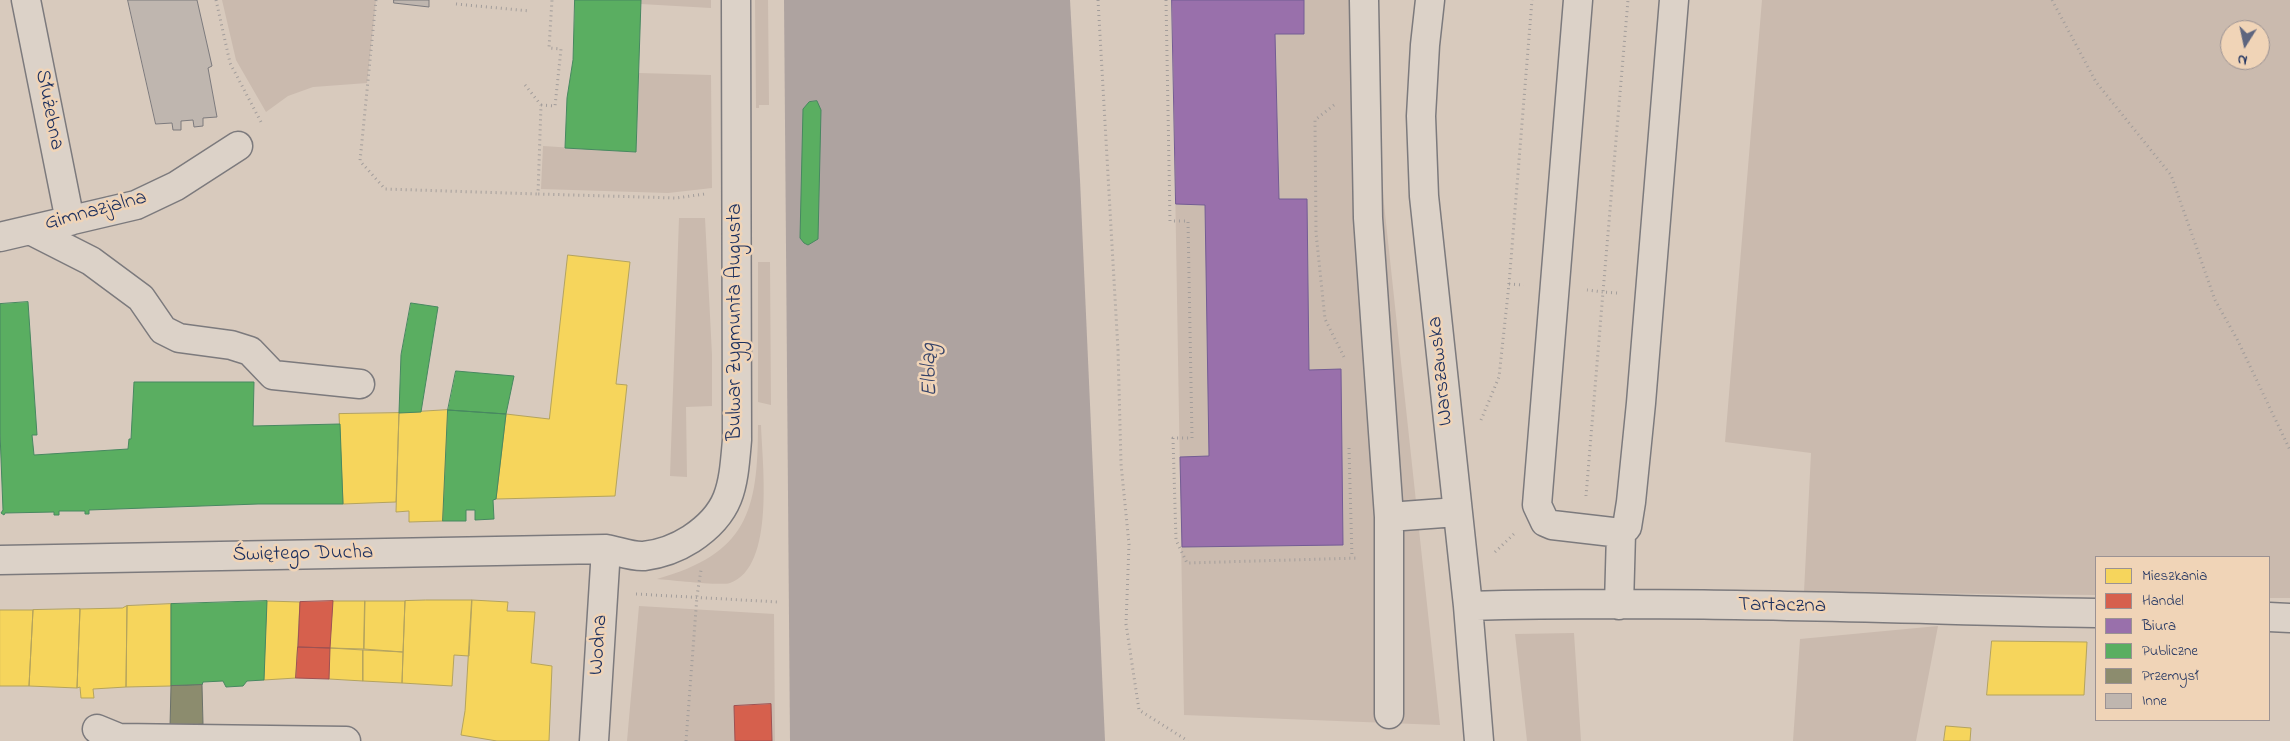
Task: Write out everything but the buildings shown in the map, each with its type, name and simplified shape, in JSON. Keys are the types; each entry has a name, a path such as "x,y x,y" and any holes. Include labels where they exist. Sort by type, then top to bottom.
{"street":[{"name":"Służebna","path":"26,0 70,221"},
{"name":"Bulwar Zygmunta Augusta","path":"606,550 643,556 678,548 705,530 719,516 729,495 735,470 738,406 736,0"},
{"path":"1364,0 1368,218 1389,517 1389,714"},
{"name":"Warszawska","path":"1430,0 1425,45 1421,116 1424,196 1468,606 1479,741"},
{"path":"1578,0 1537,505 1545,522 1552,525 1621,533"},
{"path":"1620,605 1621,533 1627,527 1642,403 1674,0"},
{"name":"Gimnazjalna","path":"0,237 136,205 176,186 238,146"},
{"path":"30,230 91,261 141,298 162,330 179,338 231,345 250,350 273,375 360,384"},
{"path":"1389,517 1457,512"},
{"name":"Świętego Ducha","path":"0,560 606,550"},
{"name":"Wodna","path":"594,741 606,550"},
{"name":"Tartaczna","path":"1468,606 1620,605 2095,613"},
{"path":"2270,617 2290,618"},
{"path":"97,729 119,738 346,741"}],"path":[{"path":"216,0 230,63 266,131"},
{"path":"376,0 360,161 385,189 676,198 737,190"},
{"path":"541,105 555,106 559,68 560,49 550,48 552,0"},
{"path":"1098,0 1118,350 1121,464 1128,544 1126,624 1139,710 1188,741"},
{"path":"1166,0 1170,221 1188,221 1192,438 1173,438 1176,540 1187,563 1388,556"},
{"path":"1481,421 1500,377 1532,0"},
{"path":"1619,293 1603,292 1628,0"},
{"path":"2052,0 2096,82 2171,175 2215,300 2237,339 2290,450"},
{"path":"456,4 530,11"},
{"path":"524,85 541,105 538,194"},
{"path":"1336,103 1315,120 1316,233 1325,319 1347,362"},
{"path":"1349,446 1352,558"},
{"path":"686,741 697,596 702,563"},
{"path":"636,593 778,602"}],"shaded area":[{"path":"222,0 376,0 367,83 313,87 288,96 266,112 236,60"},
{"path":"641,0 711,0 711,8 641,4"},
{"path":"755,0 768,0 769,105 759,105 759,108 756,108"},
{"path":"1172,0 1378,0 1379,124 1384,204 1440,725 1184,715"},
{"path":"1762,0 2290,0 2290,598 2270,598 2270,556 2095,556 2095,595 1804,592 1811,453 1725,442"},
{"path":"639,73 711,75 712,188 668,193 541,189 543,146 636,152"},
{"path":"679,218 705,218 712,355 712,406 686,407 687,477 670,476"},
{"path":"758,262 770,262 771,405 758,402"},
{"path":"758,425 761,425 764,487 763,512 760,536 754,557 745,573 730,583 725,584 657,579 687,569 711,556 729,542 741,525 750,505 755,482"},
{"path":"639,606 774,614 775,741 627,741"},
{"path":"1938,626 1916,741 1793,741 1800,639"},
{"path":"1574,633 1581,741 1527,741 1515,634"}],"water":[{"name":"Elbląg","path":"784,0 1070,0 1105,741 790,741"}]}
